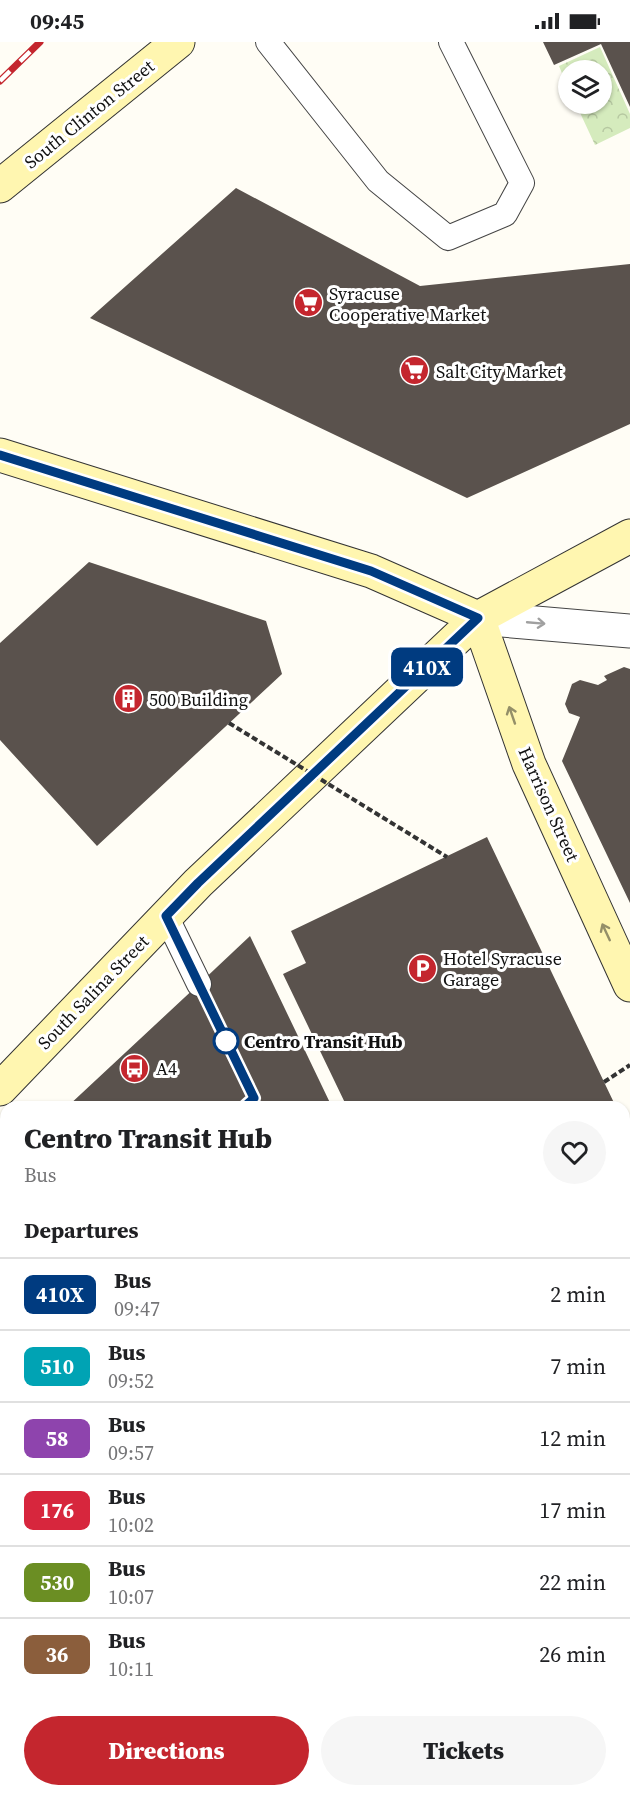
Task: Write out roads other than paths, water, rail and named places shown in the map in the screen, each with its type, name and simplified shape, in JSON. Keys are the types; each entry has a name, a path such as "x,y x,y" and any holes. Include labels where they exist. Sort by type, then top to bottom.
{"main road":[{"name":"South Clinton Street","path":"0,186 178,42"},
{"path":"0,455 371,571 478,618"},
{"name":"South Salina Street","path":"0,1089 198,883 478,618 630,536"},
{"name":"Harrison Street","path":"478,618 529,764 630,985"}],"street":[{"path":"478,618 630,631"}],"lane":[{"path":"268,42 378,181 448,238 504,214 522,183 451,42"},
{"path":"166,916 199,984"}],"railway":[{"path":"0,81 40,42"}],"place":[{"name":"Syracuse Cooperative Market","path":"308,303"},
{"name":"Salt City Market","path":"415,371"},
{"name":"500 Building","path":"128,699"},
{"name":"Hotel Syracuse Garage","path":"422,968"},
{"name":"Centro Transit Hub","path":"226,1041"},
{"name":"A4","path":"135,1068"}]}
